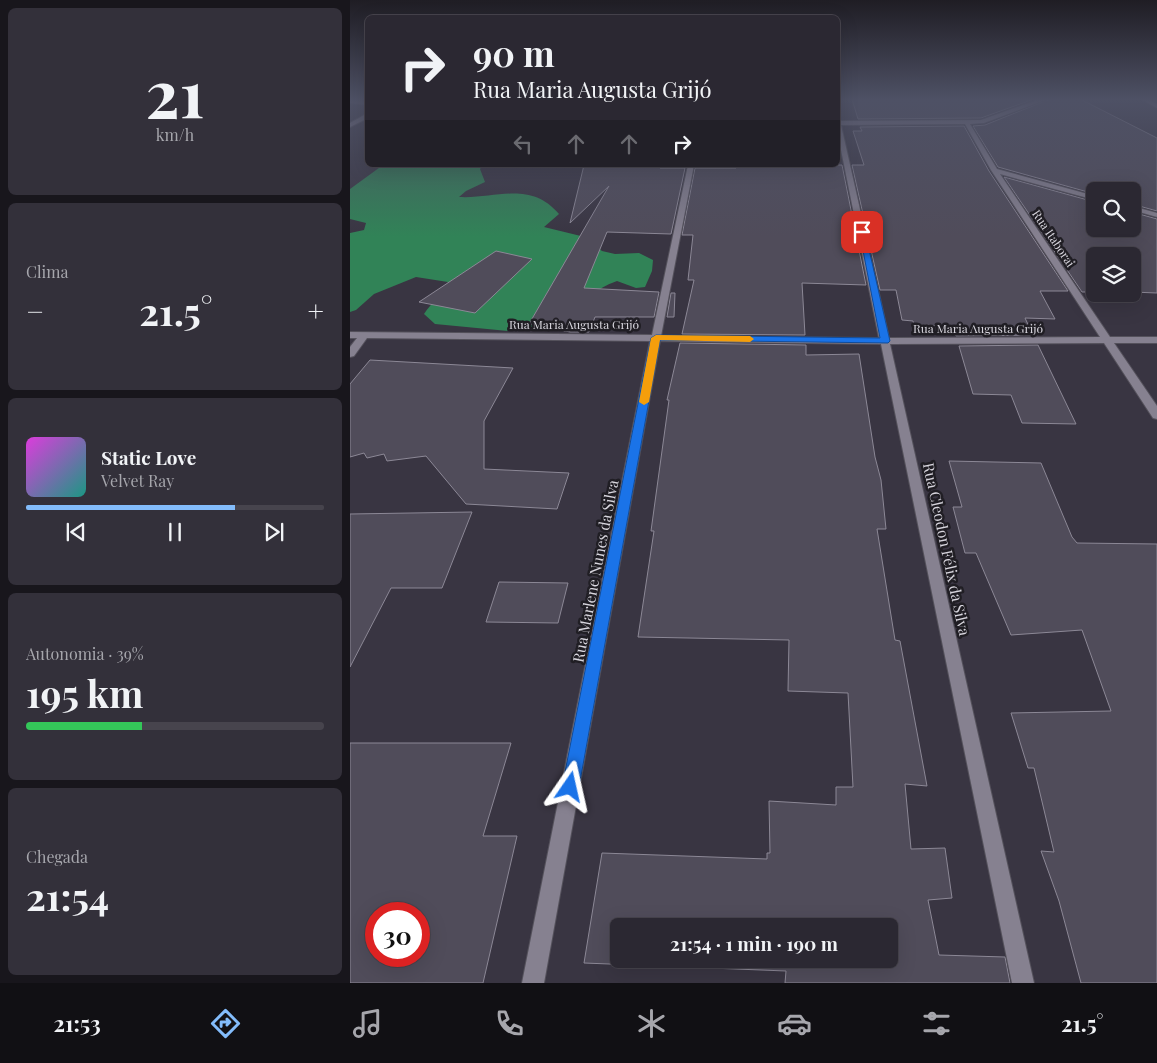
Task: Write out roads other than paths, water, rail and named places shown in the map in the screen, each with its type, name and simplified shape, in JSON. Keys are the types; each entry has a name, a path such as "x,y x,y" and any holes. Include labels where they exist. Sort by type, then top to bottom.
{"street":[{"name":"Rua Cleodon Félix da Silva","path":"843,145 1023,983"},
{"name":"Rua Itaborai","path":"980,145 994,170 1157,415"},
{"name":"Rua Marlene Nunes da Silva","path":"533,983 656,338 691,167"},
{"path":"994,170 1086,196"},
{"path":"1141,211 1157,215"},
{"name":"Rua Maria Augusta Grijó","path":"350,335 885,341 1157,340"},
{"path":"350,354 364,335"}]}
